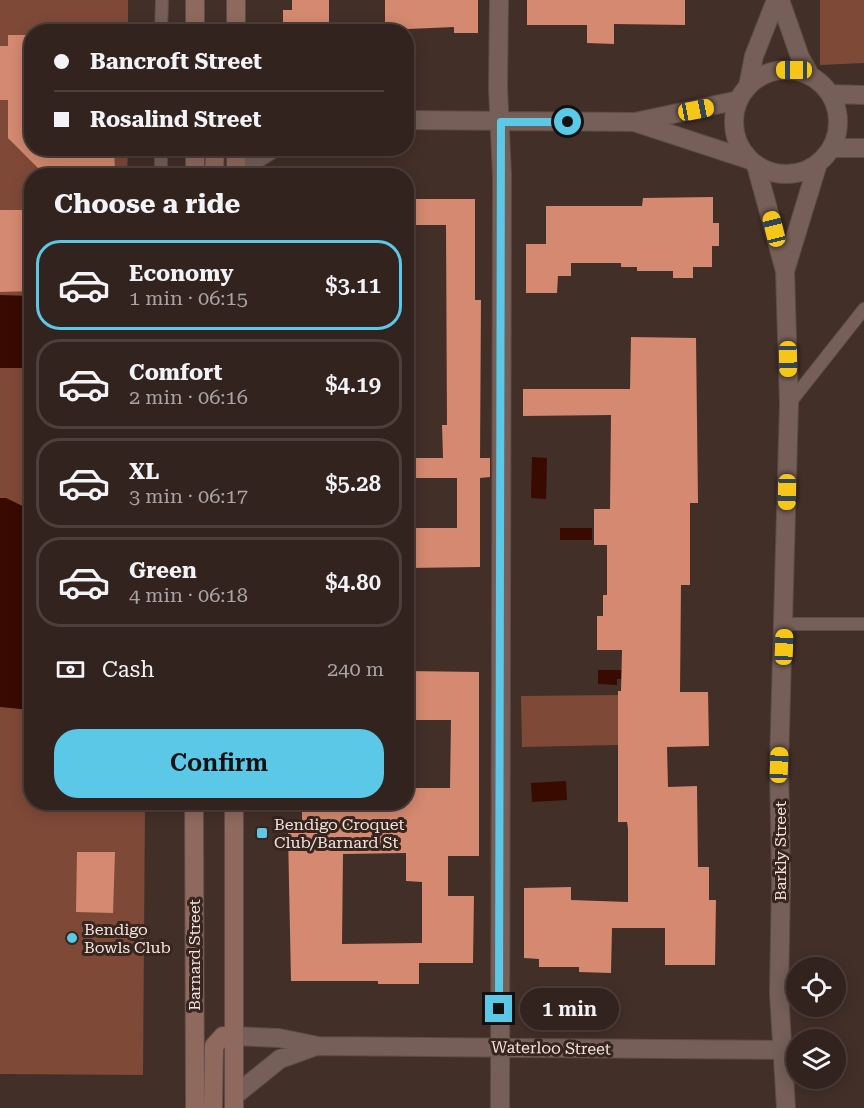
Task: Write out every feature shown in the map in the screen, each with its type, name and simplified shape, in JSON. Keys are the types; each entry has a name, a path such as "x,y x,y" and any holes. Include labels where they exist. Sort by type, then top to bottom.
{"main road":[{"path":"195,0 195,24"},
{"path":"236,0 236,24"},
{"name":"Barnard Street","path":"195,810 195,1108"},
{"path":"234,810 234,1102"},
{"path":"213,1108 214,1046 223,1036 234,1036"}],"street":[{"path":"499,0 498,88 501,122 500,1108"},
{"path":"635,122 753,162 771,172 787,174 804,171 818,163 831,148 838,121 830,94 810,75 800,57 778,0"},
{"path":"753,162 740,147 735,132 734,116 754,56 778,0"},
{"path":"414,120 635,122 743,93 762,76 777,70 794,70 810,75"},
{"path":"830,94 864,95"},
{"path":"831,148 864,148"},
{"path":"245,168 262,156"},
{"name":"Barkly Street","path":"753,162 785,271 789,404 785,624 779,765 782,881 779,993 786,1108"},
{"name":"Barkly Street","path":"785,271 818,163"},
{"name":"Waterloo Street","path":"234,1036 279,1038 318,1046 784,1050"},
{"name":"Waterloo Street","path":"234,1102 280,1059 318,1046"}],"lane":[{"path":"162,0 162,24"},
{"path":"789,404 864,309"},
{"path":"785,624 864,624"}],"shaded area":[{"name":"Bendigo Bowls Club","path":"0,0 128,0 128,24 24,24 24,156 128,156 127,168 24,168 24,810 145,810 143,1075 0,1074"},
{"path":"820,0 864,0 864,63 820,65"},
{"path":"0,295 24,296 24,368 0,368"},
{"path":"532,457 547,458 546,499 531,498"},
{"path":"0,498 6,498 24,507 24,709 0,707"},
{"path":"560,528 592,528 592,540 560,540"},
{"path":"598,670 657,670 657,679 617,679 617,685 598,684"},
{"path":"618,695 618,745 522,747 521,696"},
{"path":"566,781 567,800 532,802 531,783"}],"building":[{"path":"292,0 329,0 329,24 283,24 283,10 292,10"},
{"path":"385,0 478,0 478,33 454,33 454,27 414,29 414,24 385,24"},
{"path":"527,0 685,0 685,25 614,24 614,44 587,43 587,25 527,25"},
{"path":"8,35 24,35 24,154 8,138 8,100 0,100 0,46 8,46"},
{"path":"26,156 114,156 115,168 38,168"},
{"path":"713,197 713,223 719,223 719,246 712,246 712,267 693,267 693,278 673,278 673,271 637,271 637,267 621,267 621,263 571,263 571,276 558,276 557,293 526,293 526,244 546,244 546,206 642,206 643,198"},
{"path":"414,199 475,199 475,300 481,300 480,458 490,458 490,477 480,478 480,567 414,568 414,528 457,528 457,478 414,478 414,458 443,458 442,425 447,425 446,225 414,225"},
{"path":"0,210 24,210 24,291 0,292"},
{"path":"631,337 696,338 698,503 690,503 690,585 681,585 680,692 708,692 709,746 667,747 668,787 697,786 698,867 709,867 709,900 716,900 715,965 665,965 665,928 612,928 611,973 579,972 579,967 539,967 539,959 524,958 524,888 571,887 571,900 628,902 628,829 627,822 618,822 618,691 621,691 622,650 597,650 597,616 603,616 603,595 607,595 607,545 594,545 594,509 610,509 611,415 523,416 523,389 630,389"},
{"path":"414,671 479,672 479,856 448,856 448,896 474,896 473,963 419,963 419,984 378,984 378,981 291,981 288,833 302,833 302,810 414,810 414,788 450,788 451,720 414,720","holes":["406,853 406,881 422,882 422,943 342,944 343,854"]},
{"path":"77,852 115,852 113,913 76,912"}],"place":[{"name":"Bendigo Croquet Club/Barnard St","path":"262,833"},
{"name":"Bendigo Bowls Club","path":"72,938"}],"route":[{"path":"499,1009 501,122 568,122"}]}
